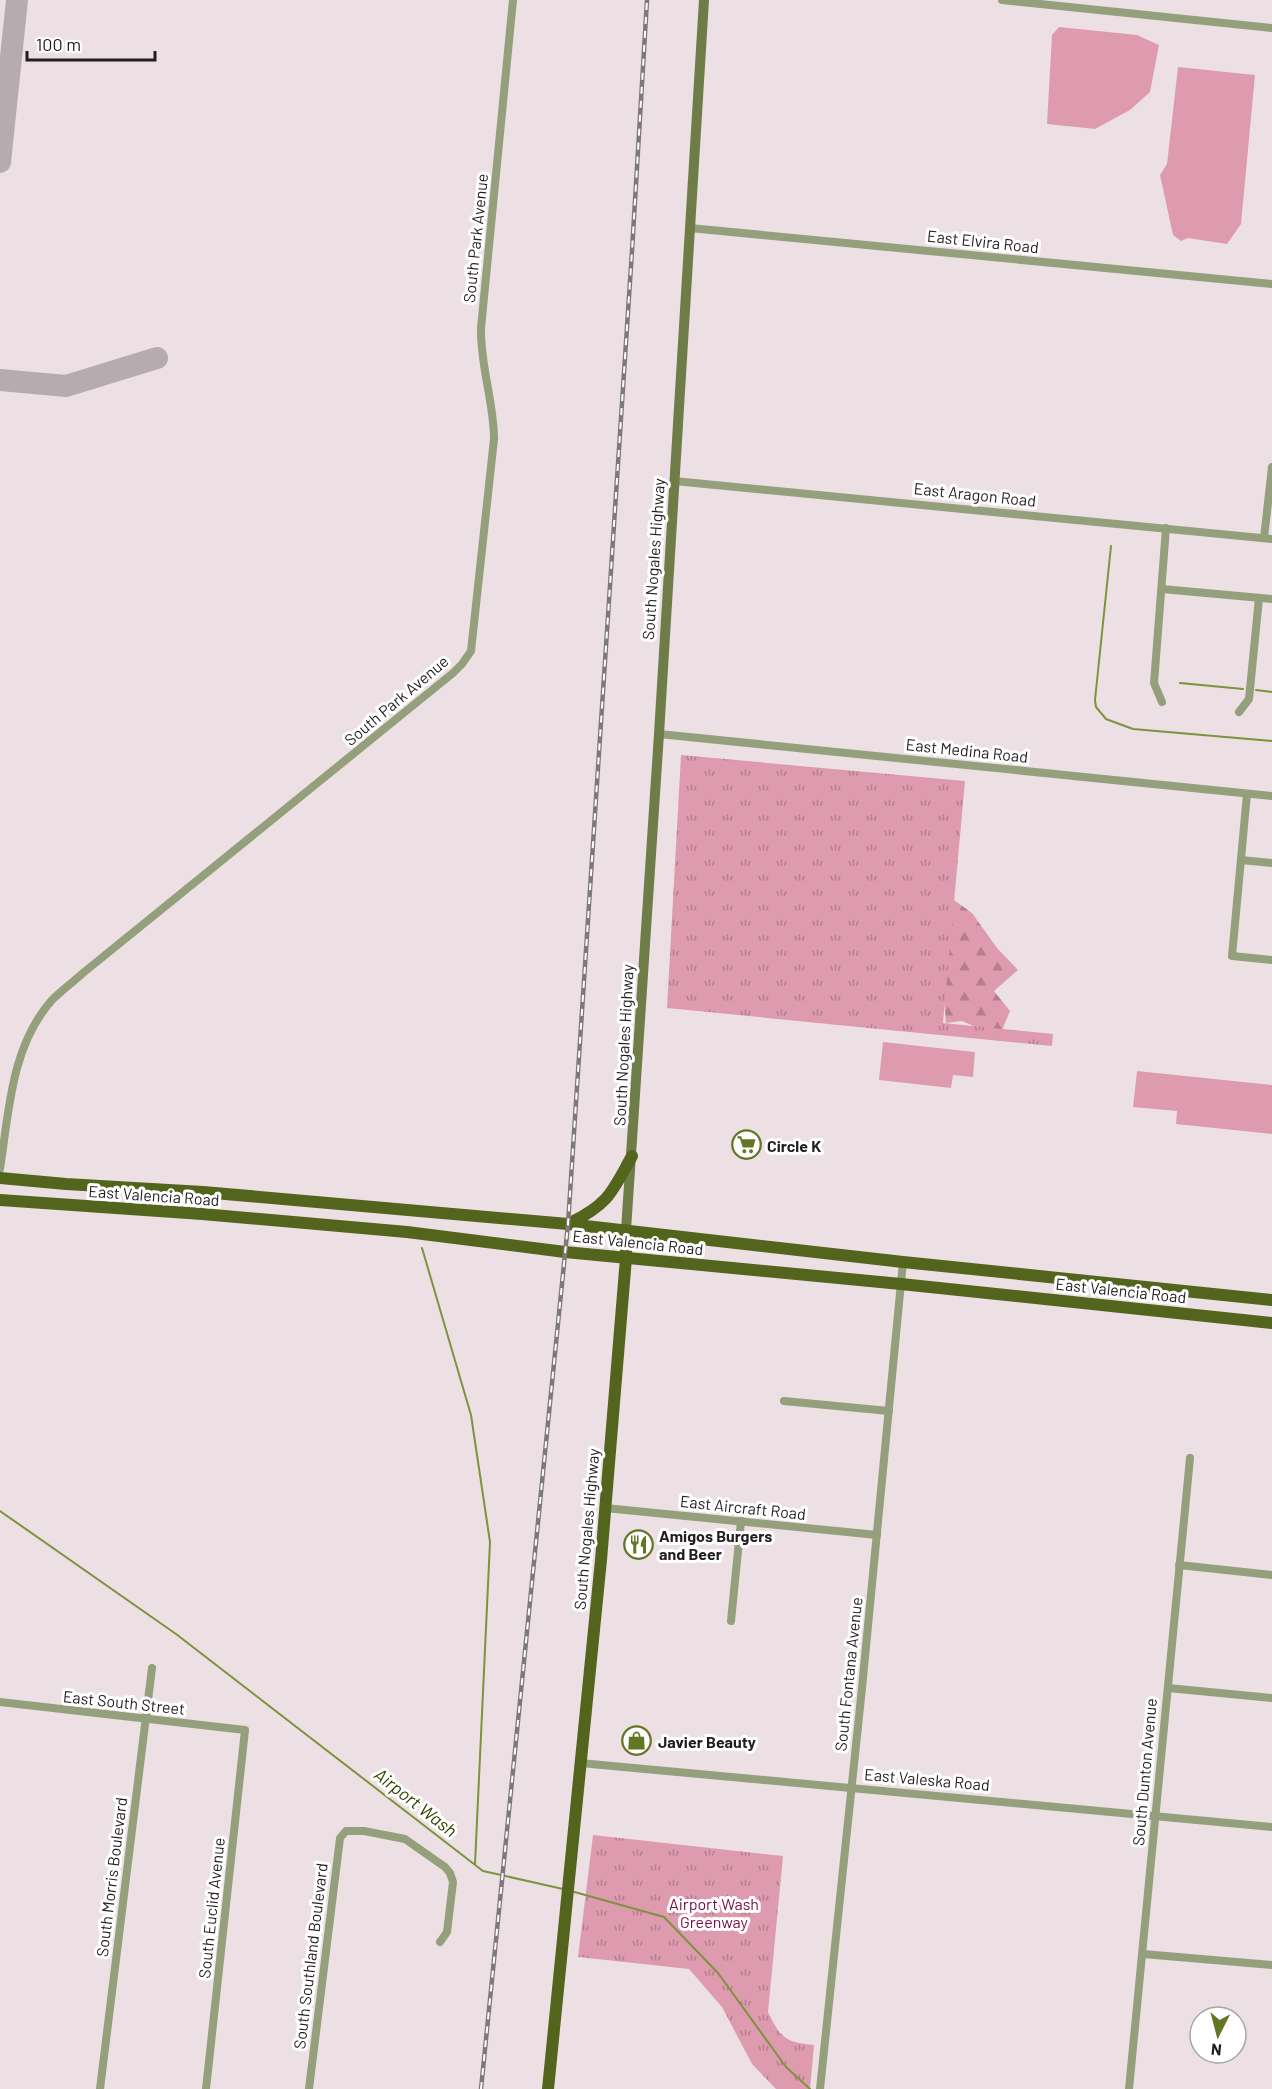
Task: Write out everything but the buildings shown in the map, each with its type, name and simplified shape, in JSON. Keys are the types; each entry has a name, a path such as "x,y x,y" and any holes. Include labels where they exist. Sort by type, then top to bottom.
{"main road":[{"name":"South Nogales Highway","path":"548,2089 605,1508 626,1258 704,0"},
{"path":"568,1224 597,1209 606,1200 633,1156"},
{"name":"East Valencia Road","path":"0,1178 203,1192 568,1224 903,1262 1272,1300"},
{"path":"202,1214 203,1192"},
{"name":"East Valencia Road","path":"0,1200 202,1214 407,1232 626,1258 1272,1323"},
{"path":"407,1232 410,1209"},
{"path":"1114,1306 1116,1284"}],"street":[{"name":"South Park Avenue","path":"0,1169 13,1081 27,1042 51,1001 404,714 462,664 471,651 494,439 480,342 513,0"},
{"path":"1002,0 1043,2 1272,28"},
{"name":"East Elvira Road","path":"690,228 1272,284"},
{"path":"1268,538 1272,467"},
{"name":"East Aragon Road","path":"674,481 1268,538"},
{"path":"1162,702 1154,683 1166,528"},
{"path":"1162,589 1272,599"},
{"path":"1239,712 1249,699 1259,598"},
{"name":"East Medina Road","path":"659,734 1272,796"},
{"path":"1247,794 1232,956 1272,960"},
{"path":"1241,860 1272,863"},
{"name":"South Fontana Avenue","path":"820,2089 903,1262"},
{"path":"784,1401 889,1411"},
{"name":"South Dunton Avenue","path":"1129,2089 1190,1458"},
{"name":"East Aircraft Road","path":"605,1508 877,1535"},
{"path":"731,1620 741,1521"},
{"path":"1179,1565 1272,1575"},
{"name":"South Morris Boulevard","path":"100,2089 152,1668"},
{"path":"1167,1688 1272,1698"},
{"name":"East South Street","path":"0,1702 245,1730"},
{"name":"South Euclid Avenue","path":"206,2089 245,1730"},
{"name":"East Valeska Road","path":"580,1763 1272,1827"},
{"name":"South Southland Boulevard","path":"309,2089 340,1838 349,1829 405,1839 446,1867 453,1882 447,1932 440,1942"},
{"path":"1143,1954 1272,1965"}],"green space":[{"path":"1059,27 1137,35 1159,45 1150,92 1130,110 1095,129 1047,124 1052,35"},
{"path":"1178,67 1255,75 1241,224 1227,244 1188,238 1181,241 1173,235 1160,175 1167,164"},
{"path":"681,755 965,781 943,1023 1053,1034 1052,1046 667,1008"},
{"path":"951,898 972,913 997,948 1018,970 994,991 1010,1011 1002,1030 976,1027 962,1021 946,1023 944,998"},
{"path":"883,1042 975,1052 973,1077 953,1075 951,1088 879,1080"},
{"path":"1137,1071 1272,1085 1272,1134 1176,1124 1177,1111 1133,1107"},
{"name":"Airport Wash Greenway","path":"593,1835 783,1856 768,2012 785,2038 814,2045 810,2089 776,2089 752,2064 722,2007 689,1969 578,1957"}],"waterway":[{"path":"1111,546 1096,707 1106,719 1133,729 1272,741"},
{"path":"1180,683 1243,689"},
{"path":"1256,690 1272,692"},
{"path":"422,1248 471,1415 490,1542 475,1864"},
{"name":"Airport Wash","path":"0,1511 176,1634 483,1871 563,1889"},
{"name":"Airport Wash","path":"571,1891 664,1917 718,1973 786,2067 810,2089"}],"taxiway":[{"path":"0,162 17,0"},
{"path":"0,380 66,386 157,358"}],"railway":[{"path":"481,2089 568,1224 647,0"}],"place":[{"name":"Circle K","path":"746,1145"},
{"name":"Amigos Burgers and Beer","path":"638,1544"},
{"name":"Javier Beauty","path":"637,1741"}]}
